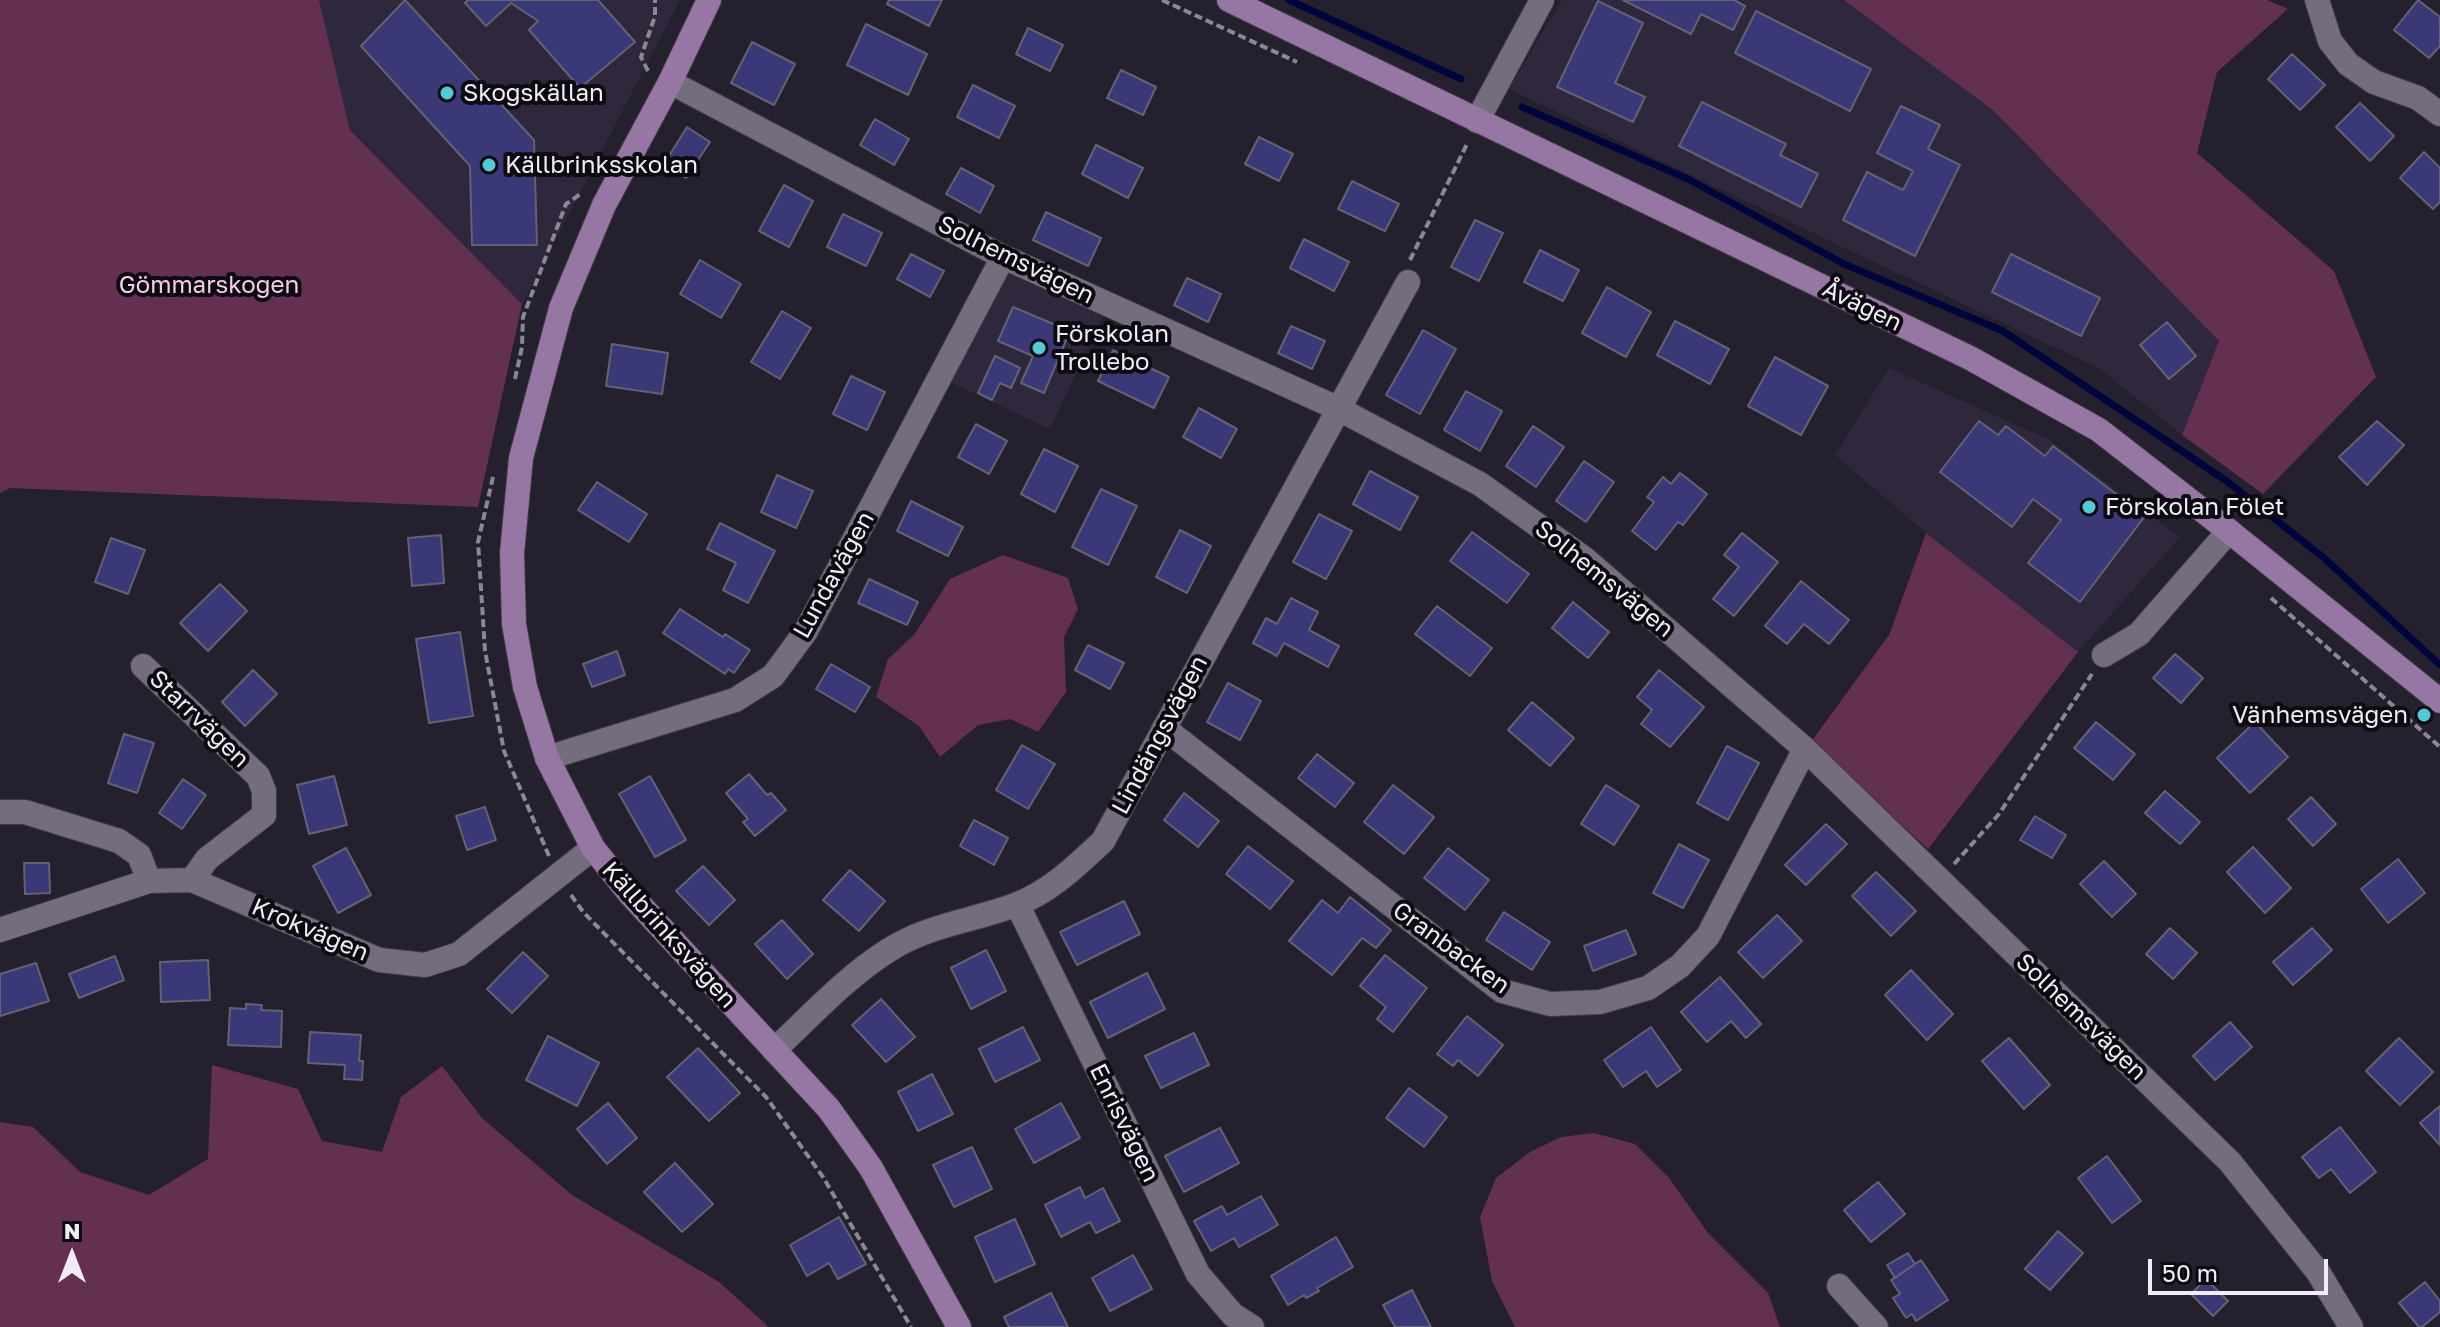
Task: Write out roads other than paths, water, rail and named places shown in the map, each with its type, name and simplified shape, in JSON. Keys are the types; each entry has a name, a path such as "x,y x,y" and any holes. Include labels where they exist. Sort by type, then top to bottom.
{"street":[{"name":"Källbrinksvägen","path":"709,0 660,78 561,308 521,458 512,553 514,624 525,687 547,758 593,848 629,893 829,1109 871,1168 959,1327"},
{"name":"Åvägen","path":"1229,0 1473,131 1617,186 1928,338 2099,430 2440,701"},
{"path":"1473,131 1542,0"},
{"path":"2317,0 2330,41 2348,64 2374,82 2418,98 2440,114"},
{"name":"Solhemsvägen","path":"660,78 1003,257 1337,408 1480,484 1585,559 1805,749 2230,1162 2318,1272 2351,1327"},
{"name":"Lundavägen","path":"547,758 735,700 773,676 806,631 1003,257"},
{"name":"Lindängsvägen","path":"774,1050 852,978 889,950 929,929 1017,904 1063,878 1103,841 1408,282"},
{"path":"2104,655 2139,634 2229,531"},
{"name":"Starrvägen","path":"143,666 258,776 264,791 264,815 207,859 192,880"},
{"name":"Granbacken","path":"1164,728 1502,991 1550,1004 1600,1002 1648,988 1680,966 1708,936 1805,749"},
{"path":"0,812 25,812 119,841 139,855 149,881"},
{"name":"Krokvägen","path":"0,930 149,881 192,880 379,960 425,965 459,954 593,848"},
{"name":"Enrisvägen","path":"1017,904 1198,1274 1233,1315 1252,1327"},
{"path":"1839,1286 1876,1327"}],"waterway":[{"path":"1289,0 1461,79"},
{"path":"1522,107 1688,179 1844,264 2003,331 2228,482 2324,558 2440,665"}],"place":[{"name":"Skogskällan","path":"447,93"},
{"name":"Källbrinksskolan","path":"489,165"},
{"name":"Förskolan Trollebo","path":"1039,348"},
{"name":"Förskolan Fölet","path":"2089,507"},
{"name":"Vänhemsvägen","path":"2424,715"}],"park label":[{"name":"Gömmarskogen","path":"209,285"}]}
